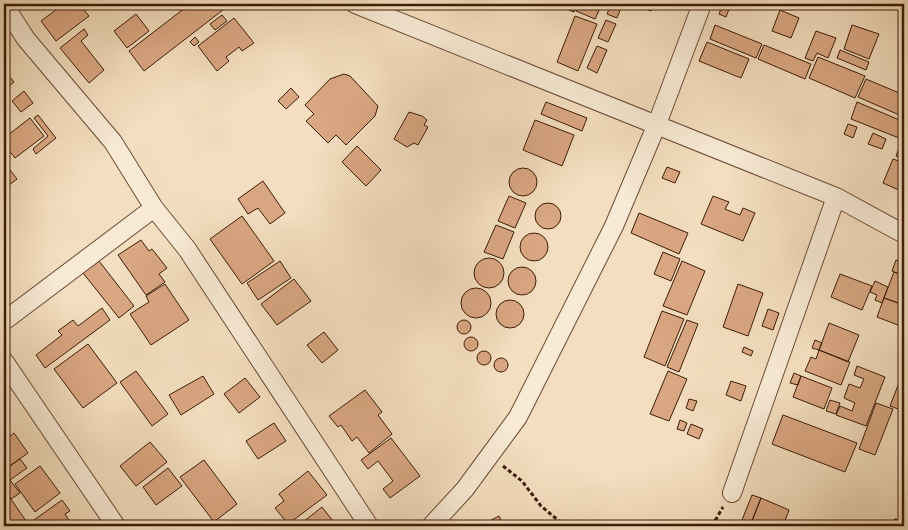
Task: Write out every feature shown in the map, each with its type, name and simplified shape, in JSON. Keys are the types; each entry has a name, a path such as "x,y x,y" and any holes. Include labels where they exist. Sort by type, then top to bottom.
{"street":[{"path":"355,4 836,197 904,234"},
{"path":"431,526 465,489 518,418 614,226 657,124 702,4"},
{"path":"4,5 26,38 112,142 154,208 187,249 369,526"},
{"path":"732,493 836,197"},
{"path":"4,321 154,208"},
{"path":"4,361 116,526"}],"path":[{"path":"488,456 515,474 541,506 565,526"},
{"path":"712,526 732,493"},
{"path":"889,526 904,513"}],"building":[{"path":"64,4 79,4 89,16 56,41 41,21"},
{"path":"174,4 186,4 178,9"},
{"path":"190,4 227,4 228,6 144,71 129,51"},
{"path":"554,4 577,4 574,12"},
{"path":"578,4 602,4 595,19 576,11"},
{"path":"611,4 622,5 617,18 607,14"},
{"path":"633,4 654,4 651,11"},
{"path":"723,4 731,4 726,17 719,14"},
{"path":"780,10 799,18 791,38 772,31"},
{"path":"136,14 149,31 127,48 114,31"},
{"path":"222,15 227,21 215,30 210,24"},
{"path":"575,16 597,24 578,71 557,62"},
{"path":"234,18 254,43 242,51 239,47 226,57 229,61 217,71 198,46"},
{"path":"606,20 616,24 608,42 598,38"},
{"path":"715,25 762,44 756,58 710,39"},
{"path":"852,25 879,34 869,59 844,49"},
{"path":"84,29 88,35 81,41 104,70 89,83 60,48"},
{"path":"816,31 836,38 828,58 817,53 813,61 805,58"},
{"path":"195,37 199,42 194,46 190,42"},
{"path":"707,42 749,59 741,78 699,61"},
{"path":"764,45 811,64 805,79 758,59"},
{"path":"597,46 607,50 597,73 587,68"},
{"path":"840,50 869,62 866,70 837,58"},
{"path":"818,57 865,76 855,98 809,78"},
{"path":"4,70 14,82 4,90"},
{"path":"344,74 350,76 378,106 375,116 346,145 336,135 328,143 306,121 314,114 305,105 330,79"},
{"path":"866,79 904,95 904,117 858,97"},
{"path":"291,88 299,97 286,109 278,101"},
{"path":"24,91 33,103 21,112 12,101"},
{"path":"546,102 587,118 582,131 541,114"},
{"path":"857,102 904,122 899,138 851,119"},
{"path":"409,112 422,116 427,120 424,125 428,127 418,145 414,143 407,147 394,139"},
{"path":"38,115 56,138 36,154 33,149 48,136 34,118"},
{"path":"30,118 44,136 15,158 4,144 4,138"},
{"path":"535,120 574,135 562,166 523,150"},
{"path":"848,124 857,127 853,138 844,134"},
{"path":"873,133 886,139 882,149 868,144"},
{"path":"357,146 381,170 366,186 342,162"},
{"path":"899,148 904,150 902,159 896,156"},
{"path":"893,159 904,163 904,184 901,191 883,183"},
{"path":"4,162 17,179 4,189"},
{"path":"667,167 680,172 675,183 662,178"},
{"path":"523,168 533,172 537,182 533,192 523,196 513,192 509,182 513,172"},
{"path":"263,181 285,213 270,224 258,208 248,214 238,199"},
{"path":"509,196 526,203 515,228 498,221"},
{"path":"713,196 729,202 725,209 740,215 743,208 755,213 743,241 701,224"},
{"path":"548,203 558,206 561,216 558,226 548,229 538,226 535,216 538,206"},
{"path":"639,213 688,233 679,254 631,233"},
{"path":"242,216 274,261 242,284 210,239"},
{"path":"496,225 514,232 503,259 484,252"},
{"path":"534,233 544,237 548,247 544,257 534,261 524,257 520,247 524,237"},
{"path":"141,240 149,251 152,249 167,268 159,274 165,282 146,295 118,255"},
{"path":"663,252 680,259 671,281 654,274"},
{"path":"489,258 500,262 504,273 500,284 489,288 478,284 474,273 478,262"},
{"path":"896,260 904,263 899,274 892,271"},
{"path":"99,261 134,306 119,318 83,273"},
{"path":"280,261 291,278 258,300 247,283"},
{"path":"682,261 705,271 687,315 663,306"},
{"path":"902,266 904,267 904,305 884,298 894,272 899,274"},
{"path":"522,267 532,271 536,281 532,291 522,295 512,291 508,281 512,271"},
{"path":"840,274 872,286 862,310 831,297"},
{"path":"294,279 311,301 277,325 261,304"},
{"path":"875,281 888,287 882,303 875,300 877,295 870,292"},
{"path":"165,284 189,320 151,345 130,314 149,302 146,296"},
{"path":"738,284 763,293 748,336 723,327"},
{"path":"476,288 487,292 491,303 487,314 476,318 465,314 461,303 465,292"},
{"path":"884,298 904,305 903,327 877,317"},
{"path":"510,300 520,304 524,314 520,324 510,328 500,324 496,314 500,304"},
{"path":"102,308 110,320 45,368 36,355 62,335 58,331 73,320 78,326"},
{"path":"768,309 779,313 773,330 762,326"},
{"path":"662,311 684,319 665,366 644,357"},
{"path":"461,320 467,320 471,327 467,334 461,334 457,330 457,324"},
{"path":"687,320 698,324 679,372 667,367"},
{"path":"829,323 859,335 848,362 819,350"},
{"path":"324,332 338,350 322,363 307,345"},
{"path":"468,337 474,337 478,344 474,351 468,351 464,347 464,341"},
{"path":"815,340 822,343 819,350 812,348"},
{"path":"88,344 117,383 83,408 54,369"},
{"path":"744,347 753,351 751,356 742,352"},
{"path":"819,350 850,362 841,385 805,371 811,357 816,359"},
{"path":"481,351 487,351 491,358 487,365 481,365 477,361 477,355"},
{"path":"498,358 504,358 508,365 504,372 498,372 494,368 494,362"},
{"path":"857,366 885,377 866,426 836,415 840,406 852,411 855,403 844,398 849,384 860,388 864,379 854,375"},
{"path":"904,370 904,411 890,406"},
{"path":"136,371 168,414 152,426 120,382"},
{"path":"668,371 687,379 669,421 650,414"},
{"path":"794,373 801,376 798,385 790,383"},
{"path":"203,376 214,394 181,415 169,395"},
{"path":"801,376 832,388 824,409 793,397"},
{"path":"245,378 260,397 239,413 224,394"},
{"path":"731,381 746,386 741,401 726,395"},
{"path":"365,390 382,412 378,415 392,434 369,453 357,437 352,441 341,425 338,427 329,416"},
{"path":"689,399 697,401 693,411 686,408"},
{"path":"830,400 840,403 836,414 826,411"},
{"path":"876,403 893,409 875,455 859,449"},
{"path":"783,415 857,443 845,472 772,444"},
{"path":"4,419 10,426 4,431"},
{"path":"680,420 687,423 684,431 677,429"},
{"path":"274,423 286,441 258,459 246,441"},
{"path":"691,424 703,429 699,439 687,434"},
{"path":"14,433 28,453 4,470 4,441"},
{"path":"391,438 420,476 390,498 383,489 393,481 378,461 368,469 361,460"},
{"path":"150,442 167,462 136,486 120,466"},
{"path":"20,459 27,468 10,480 20,493 11,499 4,489 4,470"},
{"path":"204,460 237,504 214,522 180,477"},
{"path":"40,466 60,493 35,512 15,484"},
{"path":"168,468 182,486 156,505 143,487"},
{"path":"308,471 327,495 288,524 275,508 284,501 279,494"},
{"path":"4,489 26,521 19,526 4,526"},
{"path":"752,495 761,498 751,523 742,520"},
{"path":"761,498 789,510 783,526 750,526"},
{"path":"62,500 70,511 65,514 70,522 64,526 38,526 34,520"},
{"path":"322,507 333,521 327,526 298,526"},
{"path":"499,516 504,526 480,526"}]}
